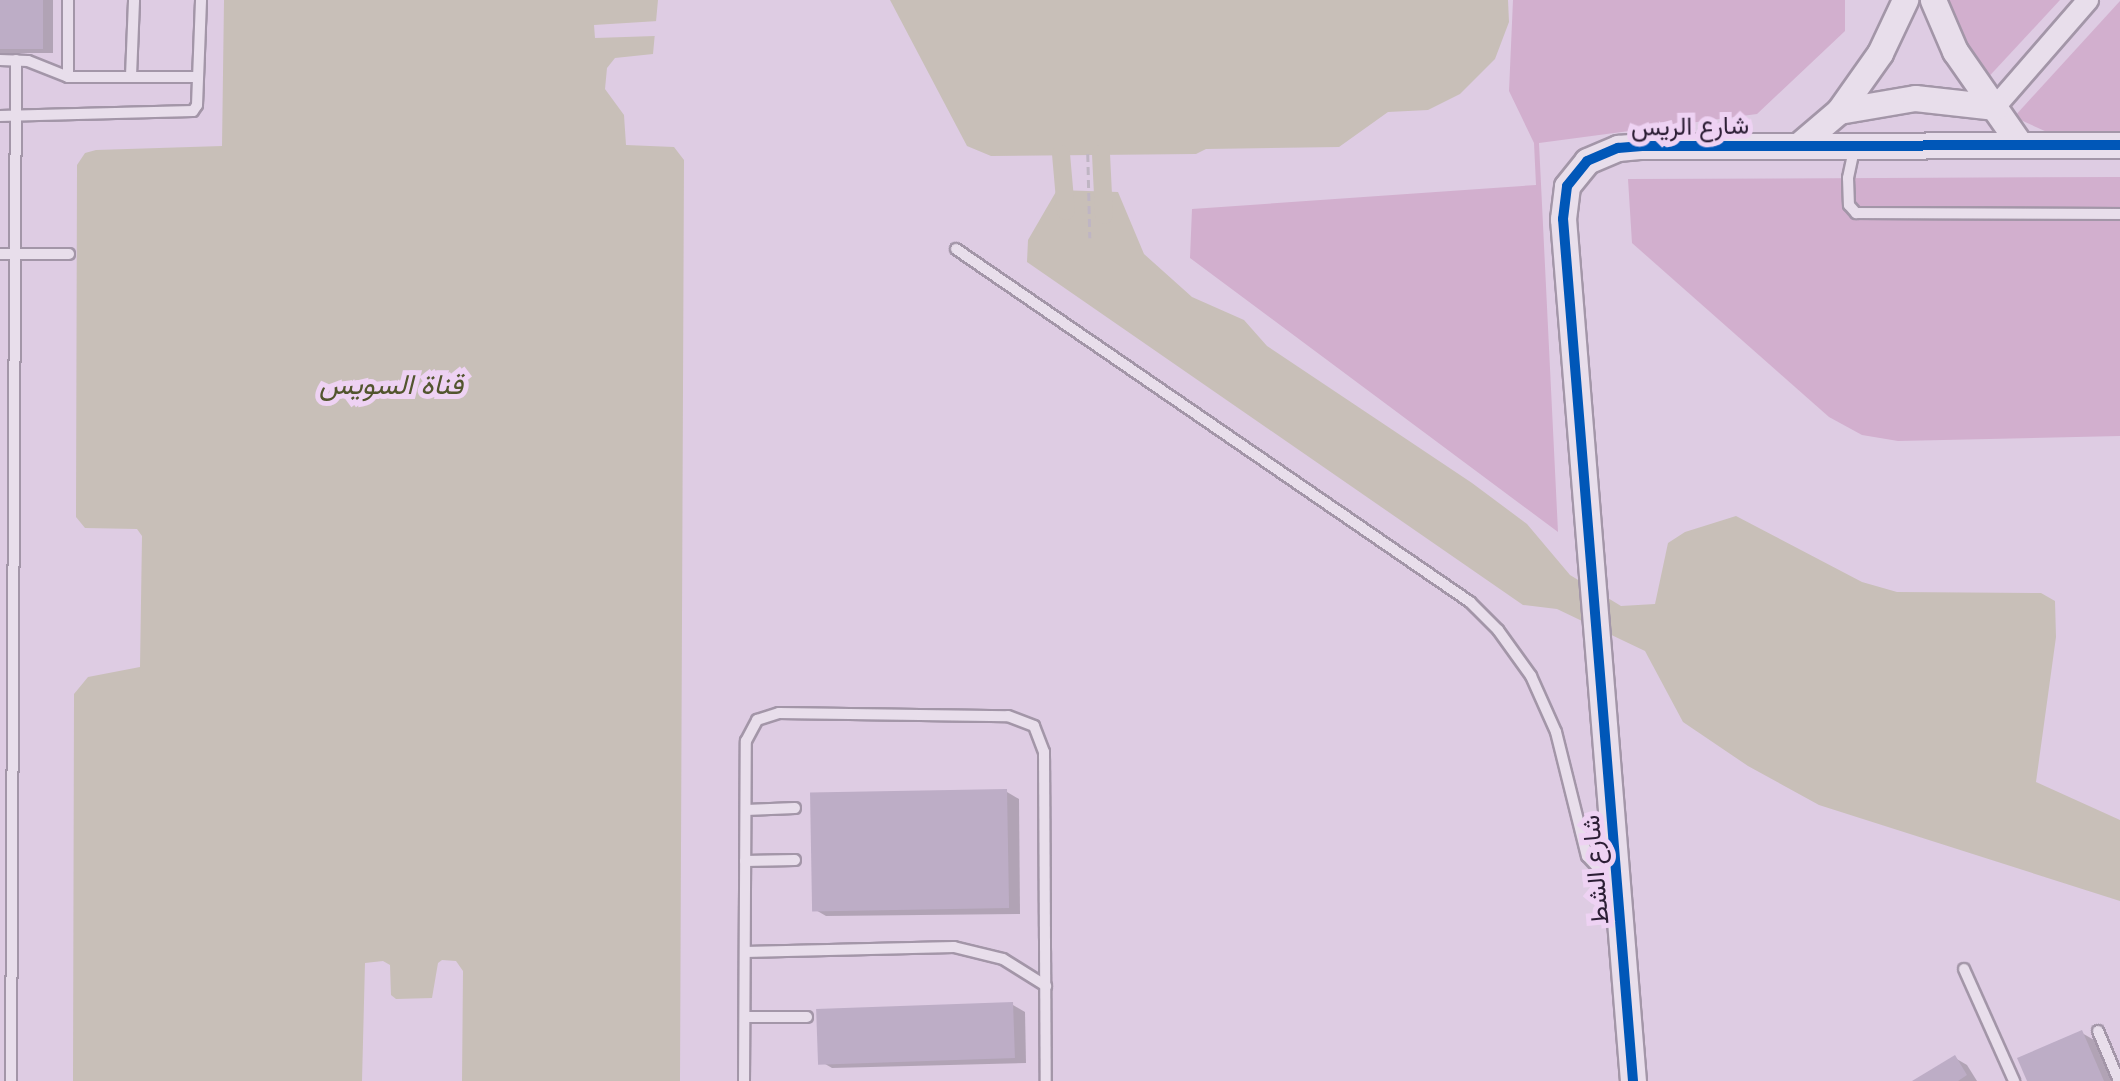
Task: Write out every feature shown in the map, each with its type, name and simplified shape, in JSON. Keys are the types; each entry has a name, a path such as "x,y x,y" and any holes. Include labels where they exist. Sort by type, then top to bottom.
{"street":[{"path":"1799,144 1839,112 1880,53 1905,0"},
{"path":"1933,0 1955,51 2018,143"},
{"path":"1995,107 2088,0"},
{"path":"1839,112 1890,99 1995,107"},
{"name":"شارع الريس","path":"1598,656 1563,218 1567,186 1588,160 1618,148 2120,144"},
{"name":"شارع الشط","path":"1598,656 1633,1081"}],"lane":[{"path":"68,0 68,76"},
{"path":"132,76 134,0"},
{"path":"0,116 187,115 197,105 200,0"},
{"path":"0,60 16,60 68,76 198,76"},
{"path":"11,1081 16,60"},
{"path":"1856,144 1848,178 1849,205 1856,214 2120,214"},
{"path":"0,191 15,191"},
{"path":"956,250 1470,602 1498,630 1531,676 1556,732 1587,856 1616,887"},
{"path":"0,254 70,254"},
{"path":"0,352 14,352"},
{"path":"0,495 14,494"},
{"path":"744,1081 746,740 749,729 767,714 1022,718 1034,726 1044,752 1046,1081"},
{"path":"746,810 795,808"},
{"path":"746,861 795,860"},
{"path":"745,952 954,948 1003,959 1046,986"},
{"path":"1964,969 2014,1081"},
{"path":"744,1017 807,1017"},
{"path":"2098,1031 2114,1053 2119,1081"}],"path":[{"path":"1088,154 1090,238"}],"shaded area":[{"path":"1513,0 1845,0 1845,31 1757,114 1539,143 1558,532 1190,258 1192,209 1536,185 1534,143 1509,91"},
{"path":"1937,0 2060,0 1982,84"},
{"path":"2120,1 2120,146 2078,146 2014,117"},
{"path":"2120,177 2120,436 1898,441 1862,435 1829,417 1632,243 1628,179"}],"water":[{"name":"قناة السويس","path":"224,0 658,0 653,54 615,58 607,68 605,89 624,115 626,145 674,147 684,160 680,1081 462,1081 463,971 456,961 442,960 438,963 432,998 396,999 391,995 390,965 383,961 365,963 362,1081 73,1081 74,694 88,677 140,667 142,536 137,529 85,528 76,517 77,165 85,153 96,150 222,146"},
{"path":"890,0 1508,0 1509,22 1495,59 1460,94 1428,110 1388,112 1339,147 1206,149 1196,154 991,156 967,146"},
{"path":"1057,190 1118,192 1144,254 1192,297 1244,320 1267,346 1472,483 1527,524 1570,575 1621,606 1655,604 1668,543 1685,532 1736,516 1862,582 1897,592 2041,593 2055,601 2056,637 2036,782 2120,820 2120,901 1819,805 1748,766 1683,722 1645,651 1557,609 1523,605 1027,262 1028,240"}],"pier":[{"path":"658,21 655,36 595,38 594,25"}],"building":[{"path":"0,0 43,0 43,49 0,49"},
{"path":"1007,789 1009,908 812,911 810,792"},
{"path":"1013,1002 1015,1058 818,1065 816,1009"},
{"path":"2082,1030 2104,1081 2027,1081 2017,1058"},
{"path":"1955,1055 1967,1075 1958,1081 1912,1081"}],"waterway":[{"path":"1061,154 1066,211"},
{"path":"1101,154 1104,215"}],"cycle path":[{"path":"1633,1081 1563,219 1567,186 1587,161 1618,148 1642,146 2120,145"}]}
